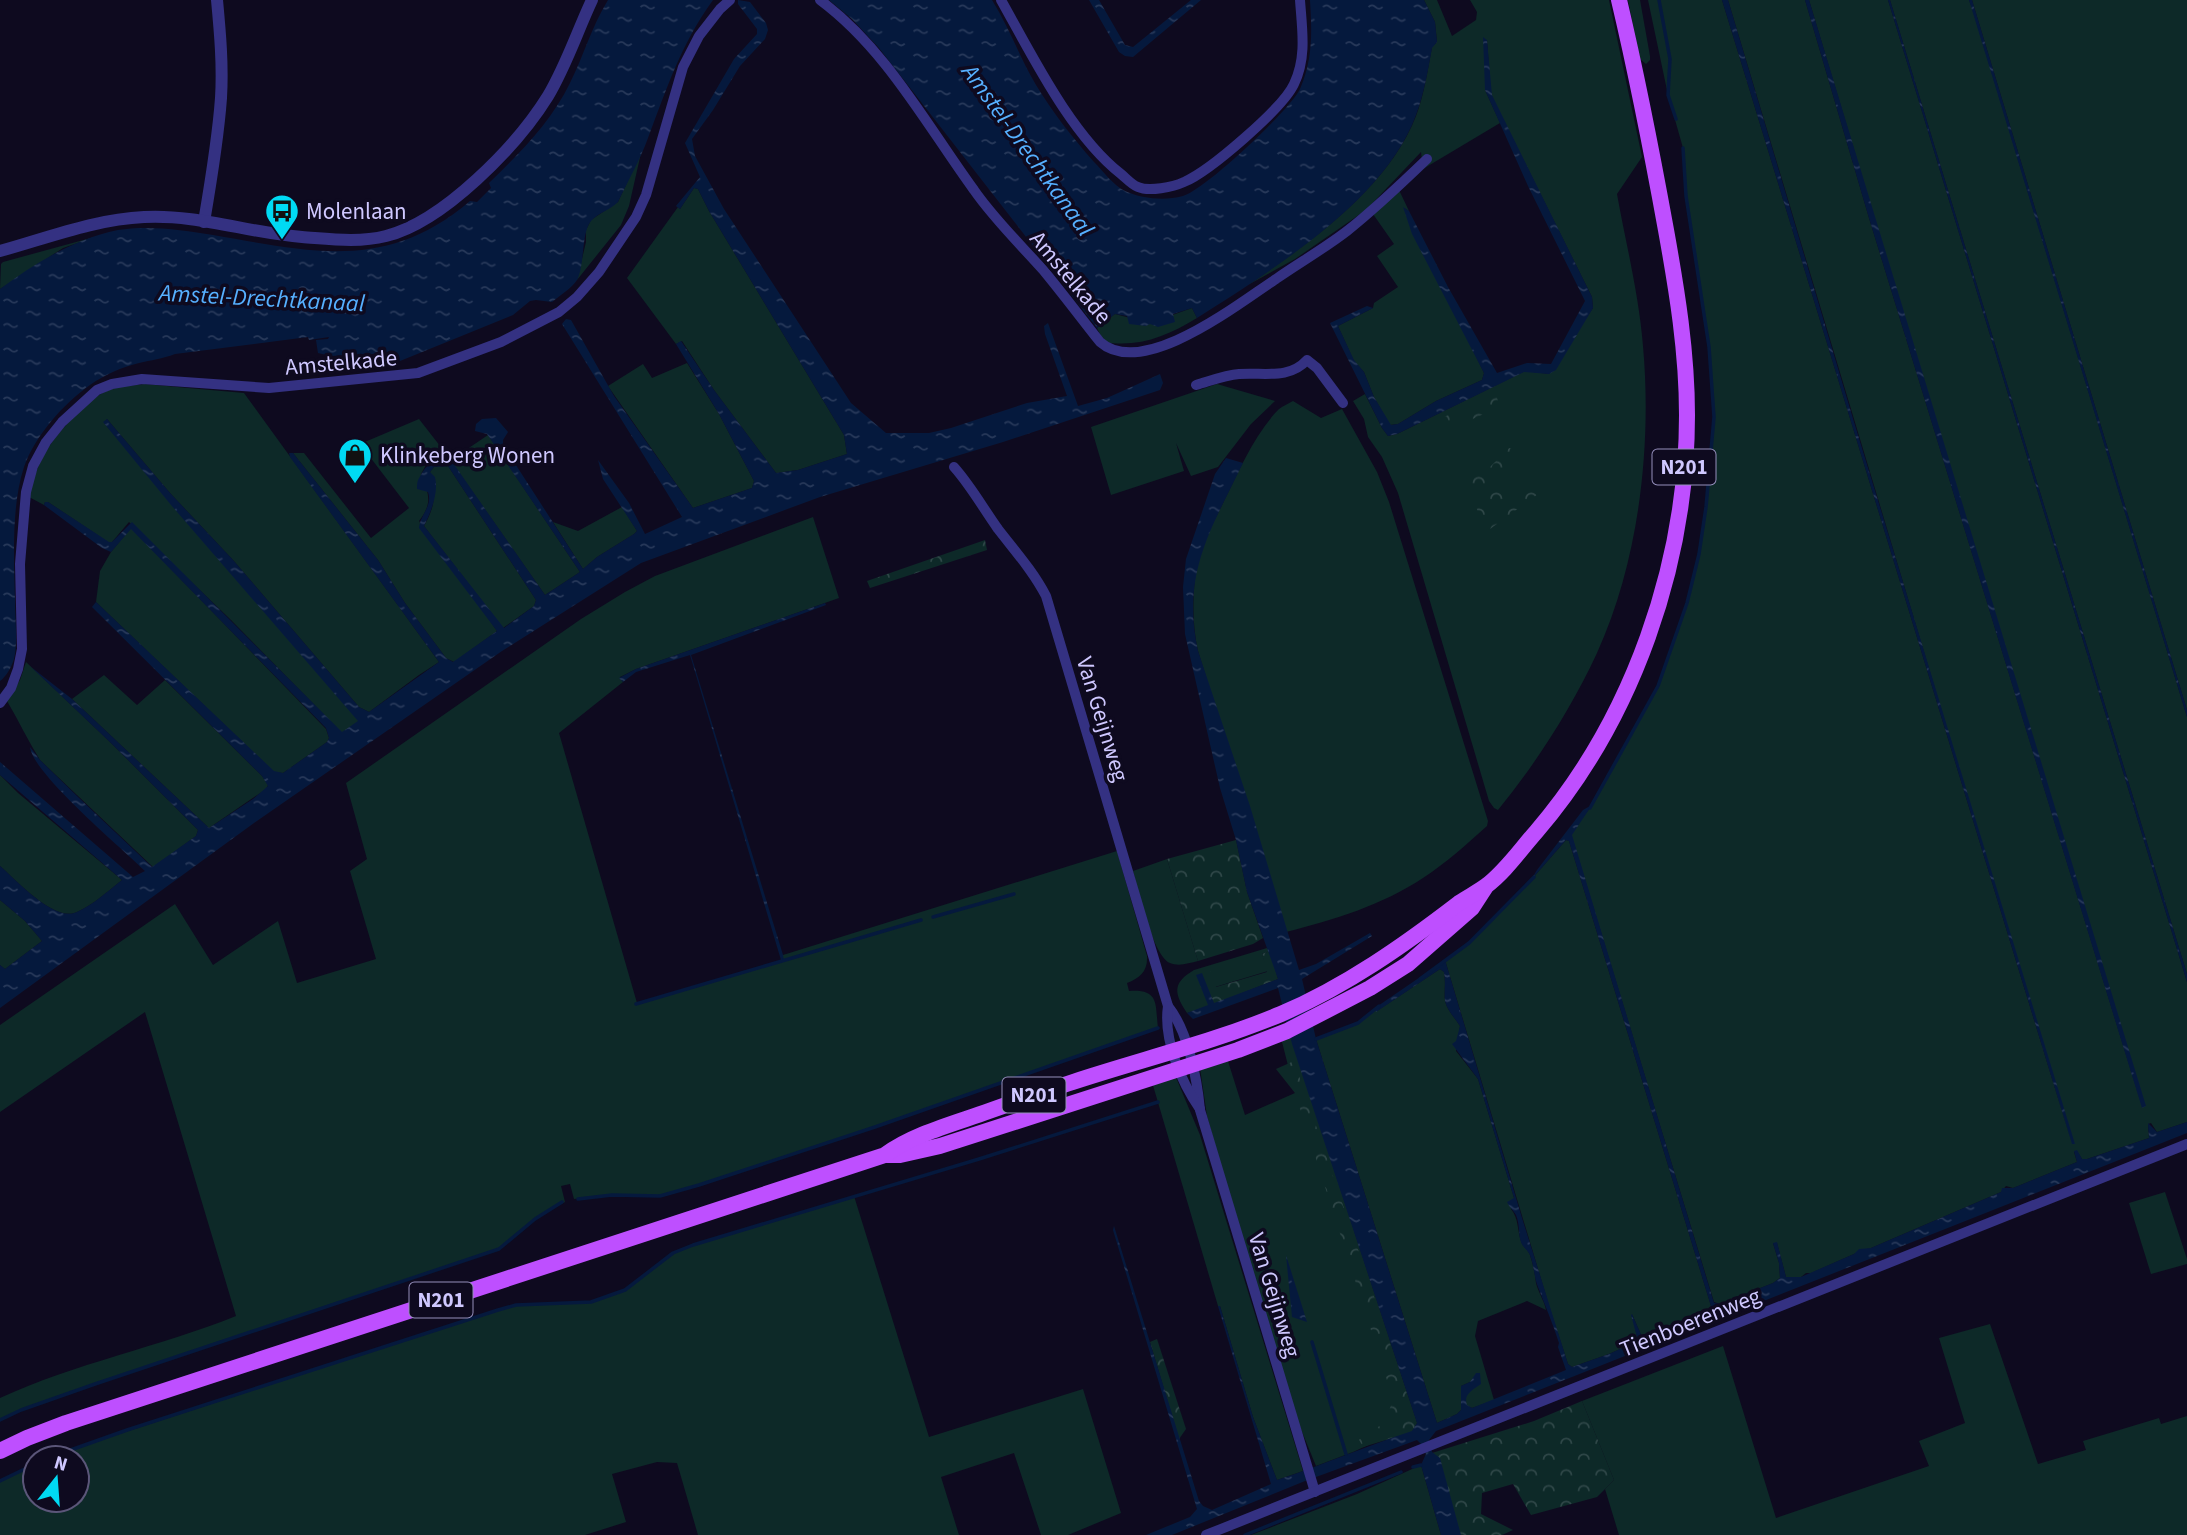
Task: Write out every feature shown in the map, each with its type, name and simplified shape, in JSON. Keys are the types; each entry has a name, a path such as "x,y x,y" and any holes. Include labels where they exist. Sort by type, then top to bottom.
{"main road":[{"name":"N201","path":"886,1155 897,1146 954,1123 1071,1082 1180,1049 1280,1014 1317,996 1390,954 1486,886 1512,861 1550,814 1591,755 1613,716 1648,635 1662,592 1680,506 1687,415 1680,316 1653,159 1619,0"},
{"name":"N201","path":"0,1451 47,1430 125,1403 886,1155 900,1155 940,1146 1287,1031 1370,988 1424,951 1472,908 1486,886"}],"street":[{"path":"204,222 221,96 221,41 217,0"},
{"path":"0,251 120,218 148,216 298,237 351,240 385,236 410,228 438,213 458,196 501,154 540,107 563,68 592,0"},
{"name":"Amstelkade","path":"0,703 11,688 19,669 22,649 20,564 26,492 33,466 46,442 62,422 97,390 142,379 269,388 418,373 501,342 559,312 577,298 636,217 646,195 683,67 699,36 730,0"},
{"name":"Amstelkade","path":"820,0 844,18 874,50 975,192 1046,273 1100,342 1116,351 1153,349 1175,342 1203,327 1346,232 1427,159"},
{"path":"1001,0 1052,90 1090,143 1111,166 1138,187 1163,188 1185,182 1216,163 1271,113 1294,85 1304,53 1300,0"},
{"path":"1196,385 1237,374 1283,374 1301,366 1307,360 1317,368 1343,402"},
{"name":"Van Geijnweg","path":"954,467 1034,573 1046,596 1168,1006 1177,1017 1180,1049 1186,1066 1190,1095 1200,1110 1314,1488"},
{"name":"Tienboerenweg","path":"1206,1535 1314,1488 1439,1443 2187,1144"}],"green space":[{"path":"1424,0 1437,0 1452,36 1476,20 1477,12 1470,0 1609,0 1642,157 1617,194 1639,308 1645,384 1643,463 1632,542 1611,617 1587,674 1552,734 1498,810 1489,801 1398,493 1382,457 1368,437 1364,419 1353,401 1365,394 1388,436 1397,434 1525,371 1549,374 1593,308 1592,297 1491,95 1487,40 1485,90 1500,123 1423,169 1421,152 1366,210 1295,259 1248,285 1297,251 1345,211 1387,167 1403,142 1419,108 1432,47 1437,42 1435,22"},
{"path":"1628,0 1640,0 1650,56 1646,64 1640,59"},
{"path":"1648,0 1722,0 2072,1144 1728,0 1805,0 1869,218 2142,1107 1809,0 1888,0 2187,982 2187,1122 2157,1132 2151,1123 2148,1124 2149,1138 2087,1159 2082,1159 2077,1151 2074,1152 2077,1162 2013,1188 2006,1186 2001,1192 1801,1277 1786,1277 1777,1243 1773,1243 1780,1278 1720,1304 1714,1302 1571,834 1592,805 1658,686 1687,603 1699,554 1706,507 1714,417 1709,347 1686,196 1683,148 1668,95"},
{"path":"1890,0 1969,0 1972,8 2187,717 2187,974"},
{"path":"1972,0 2187,0 2187,710"},
{"path":"641,153 629,206 621,225 577,280 586,242 586,230 591,220 618,202"},
{"path":"694,188 698,189 844,435 847,454 798,470 776,473 714,390 682,341 676,344 627,278"},
{"path":"1399,190 1409,211 1404,208 1484,373 1482,380 1436,401 1398,424 1390,425 1364,372 1354,361 1338,326 1373,308 1374,303 1398,287 1377,256 1394,244 1373,214"},
{"path":"98,236 63,248 0,289 3,262"},
{"path":"1192,308 1197,318 1164,335 1141,342 1104,342 1097,328 1115,314 1150,323"},
{"path":"687,363 719,414 754,481 752,488 693,508 608,386 643,364 652,378"},
{"path":"144,384 244,393 439,662 369,712 359,707 107,419 104,423 359,721 342,733 231,620 129,522 112,542 108,542 48,502 44,505 29,497 36,472 46,452 59,433 81,410 107,391"},
{"path":"1217,384 1275,401 1251,424 1218,467 1191,476 1176,443 1184,471 1111,495 1091,427"},
{"path":"1496,392 1499,407 1453,428 1444,417"},
{"path":"1293,401 1321,418 1342,409 1377,472 1389,502 1488,821 1487,826 1456,853 1407,888 1357,911 1286,932 1198,651 1193,608 1197,565 1212,524 1262,429 1279,409"},
{"path":"419,419 451,460 488,435 580,572 545,595 451,461 426,465 421,474 428,493 428,503 419,521 497,631 454,662 446,658 405,603 378,560 293,453 304,453 371,538 409,508 360,444"},
{"path":"1509,448 1516,450 1503,476 1509,487 1522,487 1519,467 1538,494 1486,532 1467,484 1475,471 1486,471"},
{"path":"448,466 536,600 534,606 503,628 424,526 434,500 430,472 434,467"},
{"path":"622,507 637,531 583,569 553,522 578,531"},
{"path":"813,517 839,598 636,669 620,677 623,682 559,733 637,1003 783,961 783,955 1117,851 1147,956 1142,973 1127,983 1129,991 1146,993 1154,1000 1158,1028 875,1127 660,1196 612,1195 574,1199 570,1184 561,1186 565,1202 535,1219 499,1249 95,1384 0,1420 0,1398 58,1375 236,1316 145,1012 0,1112 0,1025 175,904 213,965 278,921 297,983 376,959 350,871 367,859 346,783 581,619 625,592 655,576"},
{"path":"131,528 326,729 329,738 327,742 283,773 274,772 96,602 100,571 111,552"},
{"path":"985,540 987,550 870,588 867,581"},
{"path":"26,662 198,830 196,836 153,867 40,760 7,701 20,680"},
{"path":"104,675 137,705 165,680 262,776 268,785 266,789 209,828 72,699"},
{"path":"0,775 122,880 89,906 68,914 47,906 26,890 0,866"},
{"path":"1236,840 1247,892 1263,938 1253,944 1198,961 1167,859"},
{"path":"1566,840 1569,841 1711,1306 1707,1311 1645,1338 1642,1337 1632,1314 1638,1341 1572,1367 1568,1364 1551,1312 1445,960 1469,943"},
{"path":"1167,859 1198,961 1177,965 1170,963 1158,948 1147,922 1133,871"},
{"path":"0,900 25,921 42,941 5,969 0,965"},
{"path":"1267,948 1270,951 1262,954 1268,971 1215,987 1208,1006 1187,1013 1177,989 1182,979 1194,970"},
{"path":"1270,951 1278,979 1214,1004 1202,973 1210,971 1216,987 1267,972 1262,954"},
{"path":"1440,969 1444,972 1446,1004 1460,1026 1456,1051 1478,1079 1514,1198 1511,1209 1522,1243 1530,1255 1546,1310 1527,1301 1478,1321 1475,1336 1494,1400 1472,1408 1466,1405 1470,1382 1461,1386 1461,1410 1437,1423 1316,1039 1358,1023 1375,1008 1377,1011"},
{"path":"1290,1035 1417,1423 1316,1466 1298,1422 1228,1191 1207,1116 1200,1068 1227,1058 1245,1115 1295,1093 1281,1038"},
{"path":"1294,1061 1417,1423 1412,1432 1363,1447 1359,1440 1385,1423 1393,1399 1295,1093 1276,1069"},
{"path":"1175,1075 1200,1135 1303,1471 1277,1480 1253,1417 1218,1306 1152,1082"},
{"path":"2165,1192 2187,1264 2151,1274 2129,1203"},
{"path":"854,1196 929,1437 1083,1389 1121,1513 1068,1535 1041,1535 1014,1453 941,1477 959,1535 698,1535 677,1463 657,1462 612,1474 626,1522 585,1535 0,1535 0,1481 21,1471 21,1514 91,1514 91,1444 89,1444 498,1310 516,1305 591,1302 625,1290 673,1253"},
{"path":"1990,1324 2038,1464 2086,1450 2083,1441 2159,1418 2161,1424 2187,1416 2187,1535 1619,1535 1605,1489 1614,1480 1582,1401 1723,1346 1776,1518 1929,1466 1919,1441 1965,1423 1939,1338"},
{"path":"1157,1339 1186,1429 1179,1439 1150,1342"},
{"path":"1582,1401 1614,1480 1597,1497 1531,1515 1513,1484 1482,1493 1481,1514 1513,1530 1502,1535 1460,1535 1432,1453 1534,1421"},
{"path":"1421,1465 1441,1535 1251,1535 1357,1494"}],"water":[{"name":"Amstel-Drechtkanaal","path":"608,0 713,0 683,50 641,154 618,202 594,218 588,226 575,283 552,302 530,301 513,315 400,361 391,353 331,356 318,353 316,340 329,337 309,340 308,337 175,354 126,367 90,385 70,401 51,422 35,444 24,467 17,499 14,533 15,653 10,668 0,681 0,289 41,261 71,246 118,230 178,230 283,247 347,251 409,239 439,224 470,201 477,202 491,188 489,183 554,111 575,73"},
{"path":"738,0 750,2 766,23 768,30 765,39 740,66 692,139 695,156 724,209 851,403 886,433 929,433 1027,403 1067,396 1045,334 1044,326 1048,323 1078,406 1107,398 1160,374 1163,383 1160,390 1003,442 820,497 641,563 502,651 254,823 0,1008 0,965 5,969 42,941 25,921 0,900 0,866 47,906 68,914 89,906 122,880 0,775 0,762 133,877 145,871 46,775 30,747 40,760 152,867 196,836 198,830 31,667 72,699 209,828 268,786 262,776 92,607 96,602 274,771 283,773 329,738 326,728 131,529 111,552 44,505 45,502 109,542 132,522 342,732 358,721 171,505 103,422 107,419 359,707 369,712 439,662 289,453 293,453 378,560 405,603 446,658 453,662 497,631 419,528 429,497 428,492 417,489 417,484 428,466 434,462 451,460 545,595 580,572 487,434 475,431 476,424 482,419 496,418 508,432 503,445 583,569 637,531 603,479 598,460 629,503 645,534 682,517 562,324 566,319 571,320 614,396 693,508 752,488 754,481 719,414 676,344 681,341 776,473 798,470 847,454 844,435 698,189 694,188 680,209 676,206 700,177 685,143 734,59 757,34 757,29 738,4","holes":["448,466 536,600 534,606 504,628 424,526 435,495 435,477 430,472 434,467"]},
{"name":"Amstel-Drechtkanaal","path":"829,0 992,0 1036,85 1078,143 1108,178 1125,191 1154,198 1176,198 1194,191 1246,148 1293,99 1300,89 1309,56 1310,0 1424,0 1435,22 1437,42 1432,48 1419,107 1400,147 1379,177 1323,231 1291,256 1197,318 1192,308 1173,314 1175,322 1158,327 1150,324 1129,324 1127,316 1115,314 1097,328 879,48 852,19"},
{"path":"1089,0 1099,0 1125,45 1133,47 1191,0 1201,0 1133,57 1119,52"},
{"path":"1722,0 1728,0 2075,1144 2072,1144"},
{"path":"1805,0 1809,0 2146,1106 2142,1108 1869,218"},
{"path":"1888,0 2187,974 2187,982"},
{"path":"1969,0 1972,0 2187,717"},
{"path":"1483,37 1487,40 1492,95 1592,297 1593,308 1556,370 1549,374 1524,372 1388,436 1330,323 1367,306 1373,308 1338,326 1391,425 1398,424 1436,401 1482,380 1484,373 1412,234 1403,207 1409,211 1497,373 1527,363 1551,364 1585,301 1528,186 1485,90"},
{"path":"1226,458 1243,463 1210,531 1196,575 1193,598 1198,651 1250,806 1299,970 1316,964 1370,933 1372,936 1302,979 1316,1039 1437,1423 1461,1410 1461,1386 1470,1382 1476,1373 1480,1373 1481,1384 1466,1398 1467,1405 1472,1408 1566,1370 1530,1255 1521,1242 1516,1215 1507,1202 1514,1198 1478,1079 1452,1044 1456,1041 1460,1026 1445,1001 1444,972 1440,969 1376,1012 1375,1008 1445,960 1568,1364 1572,1367 1638,1341 1632,1314 1642,1337 1645,1338 1707,1311 1711,1306 1569,841 1566,840 1531,880 1583,810 1592,805 1572,835 1714,1303 1720,1304 1780,1278 1773,1243 1777,1242 1786,1277 1801,1277 1854,1254 1859,1249 1871,1248 2001,1192 2002,1188 2013,1188 2077,1162 2074,1151 2077,1150 2082,1159 2087,1159 2149,1138 2148,1123 2157,1132 2187,1122 2187,1133 1436,1431 1429,1440 1432,1452 1440,1458 1461,1535 1441,1535 1421,1465 1426,1454 1417,1440 1305,1481 1172,1535 1146,1535 1190,1517 1197,1509 1114,1226 1199,1501 1203,1506 1212,1510 1271,1484 1218,1306 1253,1417 1277,1480 1412,1431 1417,1423 1292,1044 1278,988 1193,1019 1187,1013 1208,1005 1196,975 1202,973 1214,1003 1278,979 1247,892 1185,634 1183,587 1186,559 1215,474"},
{"path":"825,603 826,605 691,655 783,955 784,960 781,960 690,655 636,672 623,682 619,678 636,669"},
{"path":"1286,1255 1307,1322 1292,1317"}],"waterway":[{"path":"1659,0 1670,59 1668,95 1676,119"},
{"path":"1590,808 1658,686 1687,603 1699,554 1706,507 1714,417 1709,347 1686,196 1683,148"},
{"path":"1420,979 1469,943 1534,877"},
{"path":"933,917 1014,894"},
{"path":"636,1004 921,920"},
{"path":"1316,1039 1358,1023 1379,1006"},
{"path":"578,1199 612,1195 660,1196 699,1185 1158,1028"},
{"path":"88,1444 498,1310 516,1305 591,1302 625,1290 673,1253 693,1245 1158,1102"},
{"path":"0,1420 95,1384 499,1249 535,1219 562,1202"},
{"path":"1312,1342 1346,1454"},
{"path":"1413,1467 1421,1465"},
{"path":"0,1481 21,1471"},
{"path":"1245,1535 1401,1472"}],"place":[{"name":"Molenlaan","path":"282,241"},
{"name":"Klinkeberg Wonen","path":"355,485"}]}
